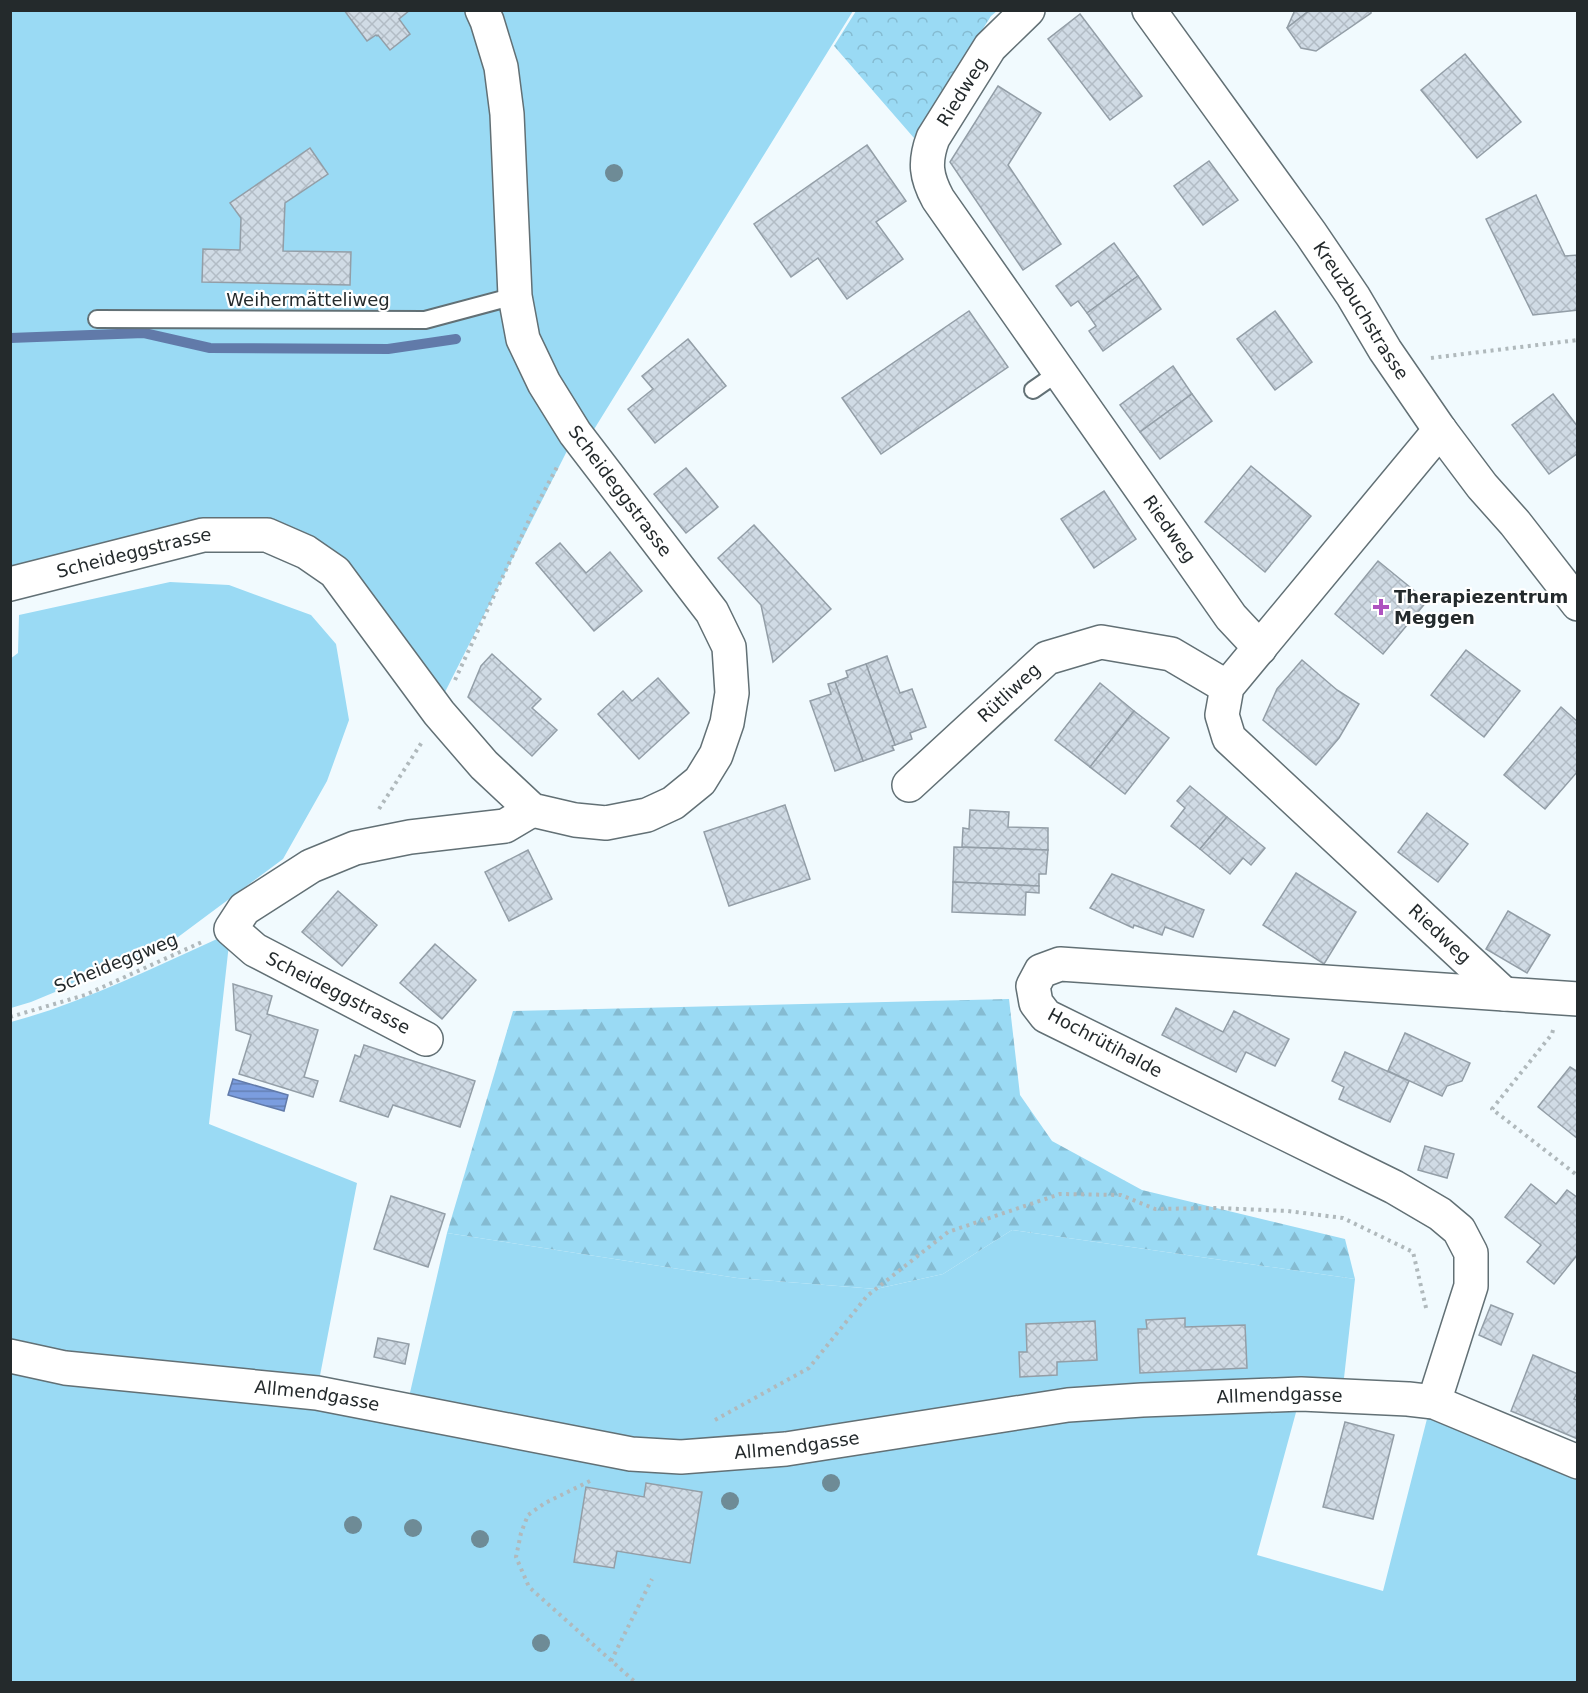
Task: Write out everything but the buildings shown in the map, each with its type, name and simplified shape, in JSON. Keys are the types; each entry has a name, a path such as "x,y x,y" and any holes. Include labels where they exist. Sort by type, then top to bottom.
{"street":[{"name":"Scheideggstrasse","path":"10,584 203,535 267,535 306,552 335,572 440,713 483,765 532,810 575,820 606,823 647,815 673,803 700,781 716,755 727,723 732,693 729,647 712,612 575,433 544,383 524,339 515,296 507,114 501,67 482,10"},
{"name":"Riedweg","path":"1028,10 990,47 933,138 927,153 930,184 1046,381 1231,617 1260,648"},
{"name":"Kreuzbuchstrasse","path":"1149,10 1311,234 1353,296 1385,350 1440,430 1482,486 1515,523 1578,604"},
{"path":"1227,687 1440,430"},
{"name":"Rütliweg","path":"909,785 1047,658 1101,642 1171,654 1227,687"},
{"name":"Riedweg","path":"1227,687 1222,715 1229,738 1504,994"},
{"path":"231,929 244,909 310,866 355,848 410,837 505,826 532,810"},
{"name":"Scheideggstrasse","path":"231,929 255,950 426,1039"},
{"name":"Hochrütihalde","path":"1434,1402 1471,1286 1471,1253 1459,1230 1440,1214 1394,1187 1047,1016 1036,1003 1033,986 1041,971 1060,964 1578,999"},
{"name":"Allmendgasse","path":"10,1356 65,1368 317,1393 631,1454 681,1457 786,1449 1068,1405 1301,1394 1434,1402 1578,1462"}],"lane":[{"name":"Weihermätteliweg","path":"97,319 425,320 515,296"}],"path":[{"path":"1430,358 1578,340"},
{"path":"355,848 440,713 530,518 575,433"},
{"name":"Scheideggweg","path":"10,1017 85,995 231,929"},
{"path":"1553,1025 1552,1034 1492,1109 1578,1176"},
{"path":"712,1422 809,1368 867,1296 948,1232 1060,1194 1121,1195 1155,1209 1217,1208 1288,1211 1343,1218 1413,1252 1429,1322"},
{"path":"597,1477 545,1503 528,1515 516,1557 529,1587 635,1683"},
{"path":"611,1661 652,1579"}],"green space":[{"path":"11,11 853,11 593,431 570,445 443,696 401,651 262,525 11,575"},
{"path":"856,11 997,11 991,16 914,138 834,46"},
{"path":"170,582 229,585 311,615 336,644 349,720 327,781 283,859 166,946 31,1002 11,1008 10,659 18,653 19,615"},
{"path":"217,939 229,944 209,1124 357,1183 318,1386 11,1348 11,1022 90,995"},
{"path":"1009,999 1020,1095 1052,1141 1142,1190 1345,1239 1355,1279 1012,1230 943,1274 876,1289 737,1278 447,1233 513,1011"},
{"path":"1012,1230 1355,1279 1342,1396 1301,1394 1257,1555 1383,1591 1429,1411 1577,1469 1577,1682 11,1682 10,1364 409,1397 447,1233 737,1278 876,1289 943,1274"}],"shaded area":[{"path":"233,1079 288,1095 284,1111 228,1095"}],"waterway":[{"path":"10,338 144,333 210,348 388,349 456,339"}],"place":[{"name":"Therapiezentrum Meggen","path":"1381,607"}]}
